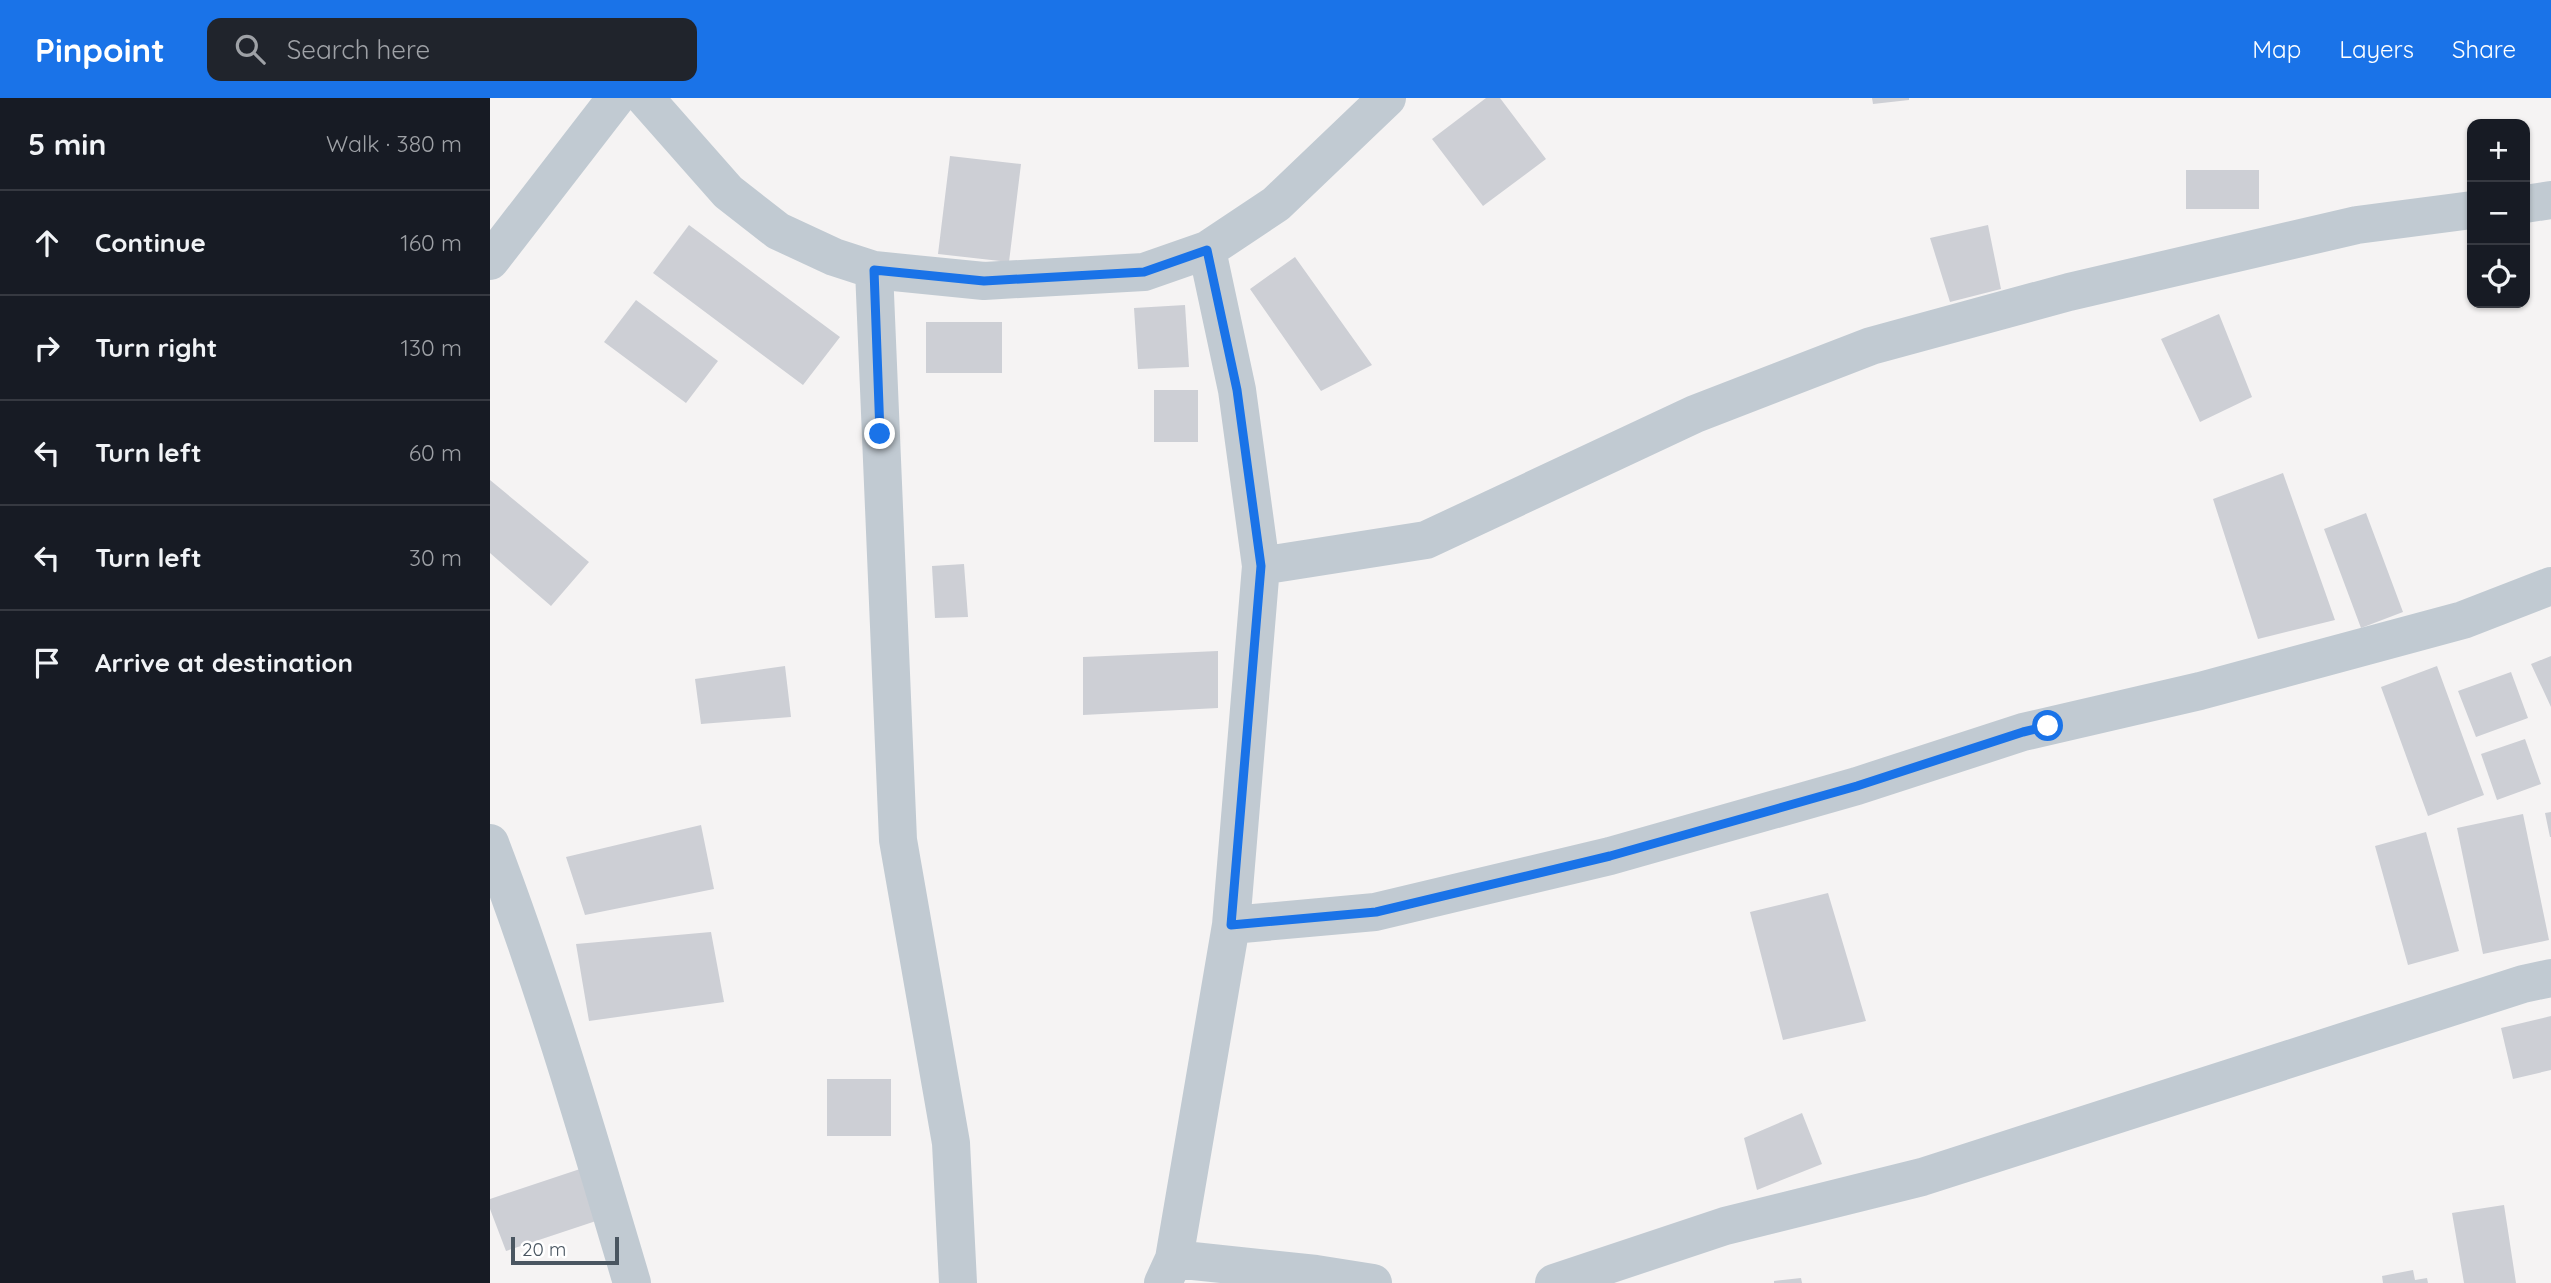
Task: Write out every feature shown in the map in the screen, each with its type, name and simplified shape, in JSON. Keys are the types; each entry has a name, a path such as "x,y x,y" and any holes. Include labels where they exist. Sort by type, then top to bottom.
{"street":[{"path":"490,261 616,98"},
{"path":"645,98 728,192 778,231 834,257 874,270 984,281 1144,272 1207,250 1276,204 1387,98"},
{"path":"2530,203 2551,200"},
{"path":"1261,566 1426,540 1695,414 1871,346 2068,292 2357,225 2467,211"},
{"path":"1207,250 1237,390 1261,566 1231,925 1169,1271 1316,1274 1373,1283"},
{"path":"874,270 898,840 951,1143 958,1283"},
{"path":"1231,925 1376,912 1610,856 1857,786 2023,732 2200,691 2463,620 2551,586"},
{"path":"490,843 523,930 596,1158 632,1283"},
{"path":"1554,1283 1725,1226 1922,1177 2510,988 2551,978"}],"building":[{"path":"1486,98 1500,98 1546,159 1483,206 1432,139"},
{"path":"1872,98 1909,98 1909,100 1873,104"},
{"path":"950,156 1021,164 1009,262 938,254"},
{"path":"2186,170 2259,170 2259,209 2186,209"},
{"path":"689,225 840,337 803,385 653,273"},
{"path":"1988,225 2001,289 1950,302 1930,238"},
{"path":"1295,257 1372,365 1321,391 1250,289"},
{"path":"636,300 718,361 686,403 604,342"},
{"path":"1185,305 1189,367 1138,369 1134,308"},
{"path":"2219,314 2252,397 2200,422 2161,339"},
{"path":"926,322 1002,322 1002,373 926,373"},
{"path":"1154,390 1198,390 1198,442 1154,442"},
{"path":"2283,473 2335,620 2258,639 2213,499"},
{"path":"490,480 589,562 551,606 490,553"},
{"path":"2366,513 2403,612 2361,628 2324,529"},
{"path":"964,564 968,617 935,618 932,566"},
{"path":"1218,651 1218,708 1083,715 1083,657"},
{"path":"2551,656 2551,707 2531,664"},
{"path":"785,666 791,717 701,724 695,679"},
{"path":"2437,666 2484,795 2428,816 2381,687"},
{"path":"2511,672 2528,718 2476,737 2458,691"},
{"path":"2525,739 2541,784 2497,800 2481,754"},
{"path":"2551,812 2551,837 2550,837 2545,813"},
{"path":"2523,814 2549,940 2483,954 2457,828"},
{"path":"701,825 714,889 585,915 566,857"},
{"path":"2426,832 2459,951 2408,965 2375,846"},
{"path":"1828,893 1866,1021 1783,1040 1750,912"},
{"path":"711,932 724,1002 589,1021 576,944"},
{"path":"2551,1016 2551,1070 2513,1079 2501,1028"},
{"path":"827,1079 891,1079 891,1136 827,1136"},
{"path":"1802,1113 1822,1164 1757,1190 1744,1138"},
{"path":"583,1168 602,1219 506,1251 490,1209 490,1199"},
{"path":"2504,1205 2516,1283 2464,1283 2452,1213"},
{"path":"2413,1270 2415,1280 2427,1278 2428,1283 2383,1283 2382,1276"},
{"path":"1801,1278 1802,1283 1774,1283 1774,1281"}],"route":[{"path":"880,434 874,270 984,281 1144,272 1207,250 1237,390 1261,566 1231,925 1376,912 1610,856 1857,786 2048,726"}]}
